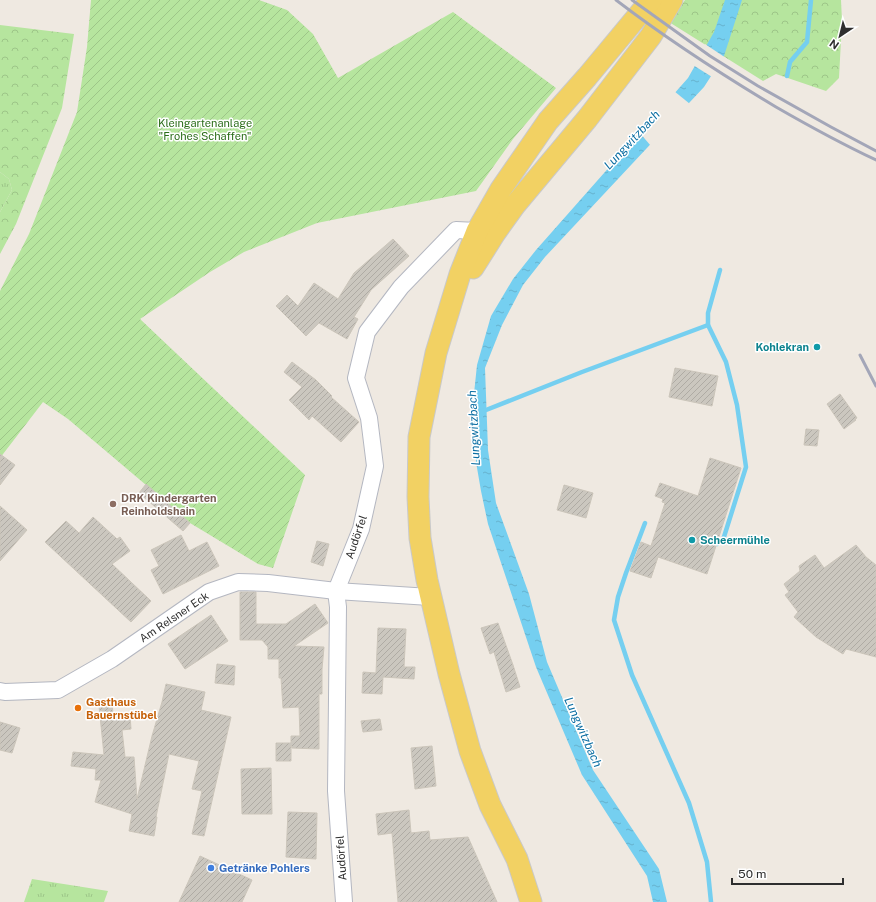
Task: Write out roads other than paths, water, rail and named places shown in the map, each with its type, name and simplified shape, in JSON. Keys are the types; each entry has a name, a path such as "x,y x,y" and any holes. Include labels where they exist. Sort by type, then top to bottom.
{"main road":[{"path":"531,902 517,859 490,805 470,751 430,597 420,538 418,497 419,437 436,353 460,274 477,231 501,189 548,121 588,77 651,0"},
{"path":"447,318 471,273 495,233 515,205 587,119 651,36 672,0"}],"street":[{"name":"Audörfel","path":"344,902 336,791 338,607 336,591 361,529 375,466 369,418 356,378 367,332 401,287 456,230 477,231"},
{"name":"Am Relsner Eck","path":"0,691 58,690 112,659 209,592 238,582 268,583 336,591 430,597"}],"water":[{"path":"725,0 742,0 724,56 704,87 545,257 523,285 502,325 485,368 488,450 496,503 529,594 547,662 593,770 659,869 667,902 653,902 647,876 582,775 536,667 488,524 476,462 473,403 477,365 491,316 513,279 536,250 688,78 714,32"}],"waterway":[{"path":"787,76 790,62 807,42 811,0"},
{"path":"717,544 723,540 746,467 737,405 726,362 708,325 708,313 720,270"},
{"name":"Lungwitzbach","path":"481,412 582,372 708,325"},
{"path":"645,523 618,597 614,620 632,675 689,803 707,862 711,902"}],"railway":[{"path":"616,0 675,42 755,95 813,128 876,160"},
{"path":"632,0 710,56 758,86 876,151"},
{"path":"860,355 876,386"}],"place":[{"name":"Kohlekran","path":"817,347"},
{"name":"DRK Kindergarten Reinholdshain","path":"113,504"},
{"name":"Scheermühle","path":"692,540"},
{"name":"Gasthaus Bauernstübel","path":"78,708"},
{"name":"Getränke Pohlers","path":"211,868"}],"park label":[{"name":"Kleingartenanlage \"Frohes Schaffen\"","path":"205,129"}]}
